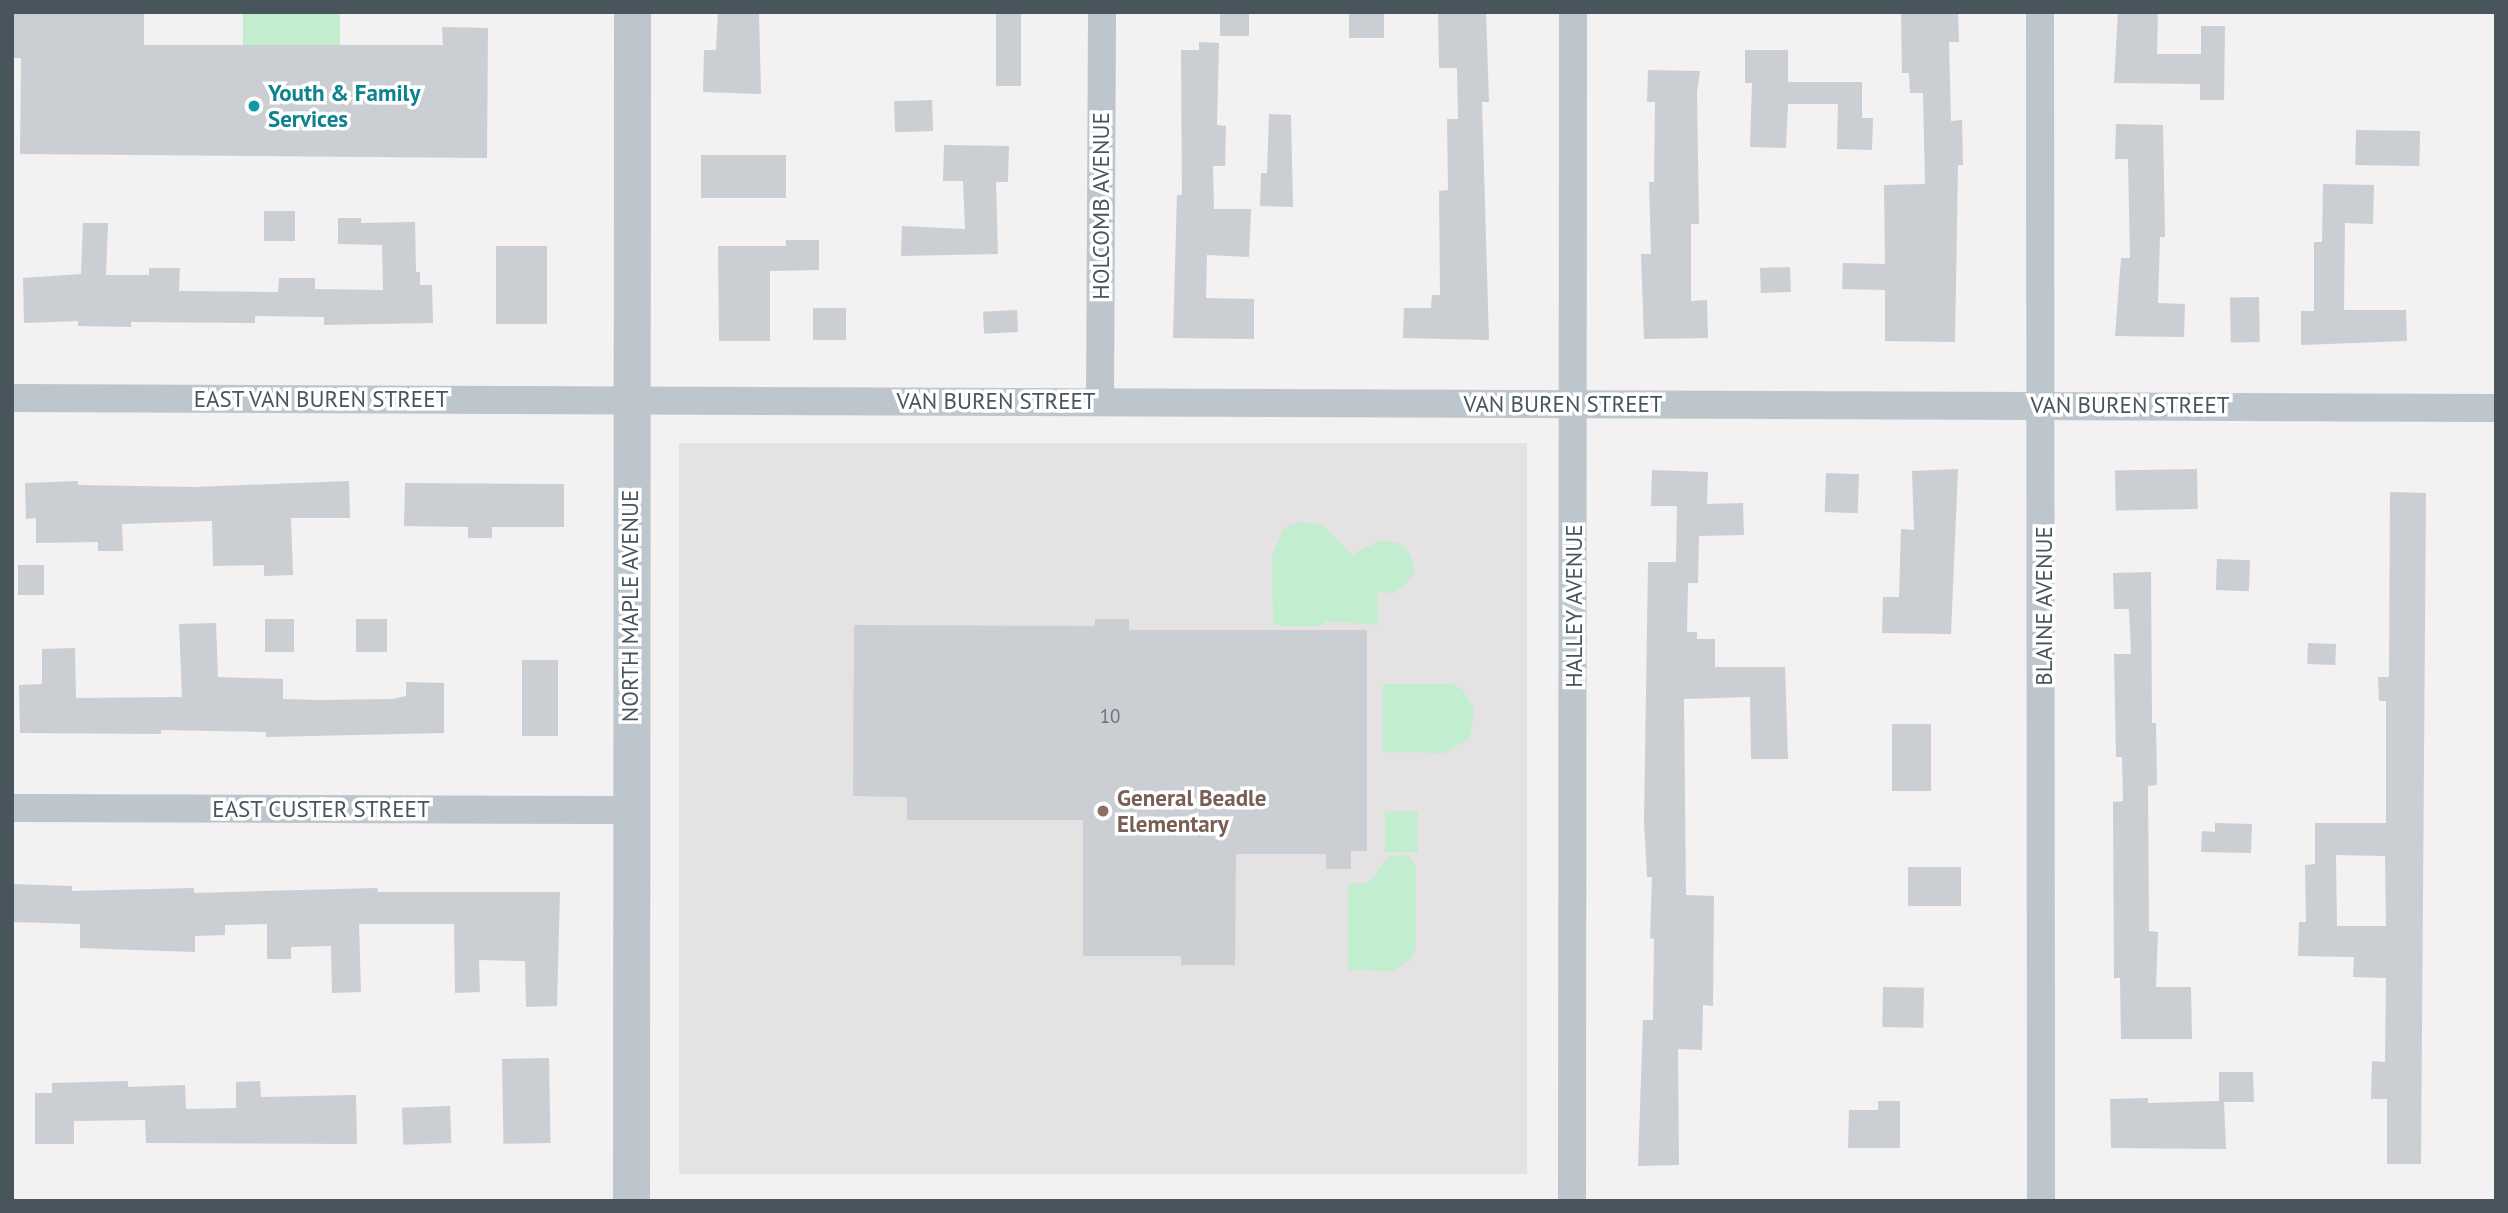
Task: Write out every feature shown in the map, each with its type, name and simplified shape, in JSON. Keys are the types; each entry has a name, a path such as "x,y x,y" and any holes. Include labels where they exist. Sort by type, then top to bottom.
{"street":[{"name":"NORTH MAPLE AVENUE","path":"631,1201 632,12"},
{"name":"HOLCOMB AVENUE","path":"1100,401 1102,12"},
{"name":"HALLEY AVENUE","path":"1572,1201 1573,12"},
{"name":"BLAINE AVENUE","path":"2040,12 2044,405 2041,1201"},
{"name":"EAST VAN BUREN STREET","path":"12,398 630,401"},
{"name":"VAN BUREN STREET","path":"630,401 2496,408"},
{"name":"EAST CUSTER STREET","path":"12,808 630,810"}],"shaded area":[{"name":"General Beadle Elementary","path":"679,443 1527,443 1527,1174 679,1174"}],"green space":[{"path":"243,12 340,12 340,45 243,45"},
{"path":"1301,522 1323,525 1352,555 1379,541 1403,545 1411,556 1415,571 1404,587 1392,593 1378,592 1378,625 1326,621 1321,626 1279,626 1273,622 1272,555 1284,528"},
{"path":"1383,684 1452,684 1462,689 1474,709 1470,738 1445,753 1383,752"},
{"path":"1385,811 1418,811 1418,852 1385,852"},
{"path":"1409,855 1416,866 1416,949 1412,958 1392,971 1348,970 1348,883 1368,883 1389,856"}],"building":[{"name":"Youth & Family Services","path":"12,12 144,12 144,45 443,45 442,27 488,28 487,158 20,154 21,58 12,58"},
{"path":"718,12 759,12 761,94 703,92 704,50 716,50"},
{"path":"996,12 1021,12 1021,86 996,86"},
{"path":"1220,12 1249,12 1249,36 1220,36"},
{"path":"1349,12 1384,12 1384,38 1349,38"},
{"path":"1438,12 1486,12 1489,102 1482,102 1489,340 1403,338 1404,308 1431,308 1432,295 1440,295 1439,191 1448,190 1447,119 1458,119 1457,68 1439,68"},
{"path":"1901,12 1958,12 1959,42 1949,42 1951,121 1962,120 1963,165 1958,165 1955,342 1885,341 1885,290 1842,289 1843,263 1885,264 1884,185 1925,184 1923,93 1910,93 1909,73 1902,73"},
{"path":"2118,12 2158,12 2157,54 2201,54 2201,26 2225,26 2224,100 2200,100 2200,84 2114,83"},
{"path":"1199,42 1219,43 1217,125 1226,126 1225,166 1213,166 1214,209 1251,209 1249,257 1207,255 1206,298 1254,299 1254,339 1173,338 1177,195 1182,195 1181,50 1199,50"},
{"path":"1745,50 1788,50 1788,82 1862,82 1862,118 1873,118 1872,150 1837,149 1838,104 1788,104 1786,148 1750,147 1752,83 1745,83"},
{"path":"1648,70 1700,71 1697,92 1699,224 1691,224 1691,301 1707,300 1708,338 1644,339 1641,254 1651,254 1649,182 1654,182 1655,102 1647,102"},
{"path":"932,100 933,131 895,132 894,101"},
{"path":"1269,114 1291,115 1293,207 1260,206 1261,173 1267,173"},
{"path":"2116,124 2163,125 2165,237 2160,237 2158,303 2185,304 2184,337 2115,336 2121,258 2130,258 2128,159 2115,159"},
{"path":"2356,130 2420,131 2419,166 2355,165"},
{"path":"944,145 1009,146 1008,182 996,182 998,254 901,256 902,226 965,229 963,181 943,181"},
{"path":"701,155 786,155 786,198 701,198"},
{"path":"2323,184 2374,185 2373,224 2345,223 2344,310 2406,310 2407,341 2301,345 2301,311 2314,311 2314,242 2322,242"},
{"path":"264,211 295,211 295,241 264,241"},
{"path":"338,218 361,218 361,223 415,222 416,272 420,272 420,285 432,285 433,323 324,325 324,317 255,316 255,323 131,322 131,327 78,326 78,321 24,323 23,278 81,274 83,223 108,223 106,275 149,275 149,268 180,268 179,291 278,292 279,278 315,278 315,289 383,290 382,245 338,244"},
{"path":"786,240 819,240 819,270 770,271 770,341 719,341 718,246 786,246"},
{"path":"496,246 547,246 547,324 496,324"},
{"path":"1790,267 1791,292 1761,293 1760,268"},
{"path":"2259,297 2260,342 2231,342 2230,298"},
{"path":"813,308 846,308 846,340 813,340"},
{"path":"1017,310 1018,332 984,334 983,312"},
{"path":"1958,469 1951,634 1882,633 1883,597 1899,597 1901,529 1914,530 1912,471"},
{"path":"2197,469 2198,509 2116,510 2115,470"},
{"path":"1652,470 1708,472 1707,504 1743,503 1744,535 1699,536 1698,583 1688,583 1687,632 1697,632 1697,639 1715,639 1715,667 1785,667 1788,759 1751,759 1750,697 1684,699 1686,895 1714,896 1713,1006 1703,1005 1702,1050 1678,1049 1679,1165 1638,1166 1643,1020 1653,1020 1654,939 1650,938 1652,877 1647,877 1644,822 1648,562 1676,562 1677,506 1651,506"},
{"path":"1826,473 1859,474 1858,513 1825,512"},
{"path":"78,481 78,485 195,487 349,481 350,518 291,518 293,575 264,576 264,565 213,566 212,521 122,524 123,551 98,551 98,542 36,543 36,518 26,519 25,483"},
{"path":"405,483 564,484 564,527 492,527 492,538 468,538 468,527 404,526"},
{"path":"2390,492 2426,493 2421,1164 2387,1164 2387,1099 2371,1099 2372,1061 2385,1062 2386,978 2353,977 2354,957 2298,956 2299,922 2306,922 2305,865 2315,864 2315,823 2386,823 2386,701 2379,701 2378,677 2389,677","holes":["2336,855 2385,856 2386,926 2337,926"]},
{"path":"2217,559 2250,560 2249,591 2216,590"},
{"path":"18,565 44,565 44,595 18,595"},
{"path":"2151,572 2152,723 2156,723 2157,785 2148,786 2149,931 2158,932 2156,987 2191,987 2192,1039 2121,1039 2120,978 2114,978 2113,802 2123,801 2122,757 2116,757 2114,654 2131,654 2129,609 2114,609 2113,573"},
{"path":"265,619 294,619 294,652 265,652"},
{"path":"356,619 387,619 387,652 356,652"},
{"name":"General Beadle Elementary","path":"1095,619 1129,619 1129,630 1367,630 1367,851 1351,851 1351,869 1326,869 1326,854 1236,854 1235,965 1181,965 1181,956 1083,956 1083,820 907,820 907,797 853,796 854,625 1095,626"},
{"path":"216,623 218,677 283,679 283,699 317,700 392,699 406,696 406,682 444,683 444,733 266,737 266,732 161,730 161,734 20,733 19,685 42,684 42,649 75,648 76,698 182,697 179,624"},
{"path":"2308,643 2336,644 2335,665 2307,664"},
{"path":"522,660 558,660 558,736 522,736"},
{"path":"1892,724 1931,724 1931,791 1892,791"},
{"path":"2215,823 2252,824 2251,853 2201,852 2202,831 2215,832"},
{"path":"1908,867 1961,867 1961,906 1908,906"},
{"path":"13,884 72,886 72,891 194,888 194,893 377,888 378,892 560,892 557,1006 526,1007 525,961 479,960 480,992 455,993 454,924 359,924 361,992 332,993 331,946 291,947 291,959 267,959 267,924 225,925 225,935 195,936 195,952 80,948 80,924 12,922"},
{"path":"1883,987 1924,988 1923,1028 1882,1027"},
{"path":"549,1058 550,1143 503,1144 502,1059"},
{"path":"2219,1072 2253,1072 2254,1102 2224,1102 2226,1149 2111,1148 2110,1099 2148,1098 2148,1103 2219,1101"},
{"path":"128,1081 128,1087 185,1085 186,1109 236,1108 236,1082 260,1081 261,1097 356,1095 357,1144 146,1143 145,1120 74,1121 74,1144 35,1144 35,1093 52,1093 52,1083"},
{"path":"1878,1101 1900,1101 1900,1148 1848,1148 1849,1110 1878,1110"},
{"path":"450,1106 451,1143 403,1145 402,1108"}],"place":[{"name":"Youth & Family Services","path":"254,106"},
{"name":"General Beadle Elementary","path":"1103,811"}]}
